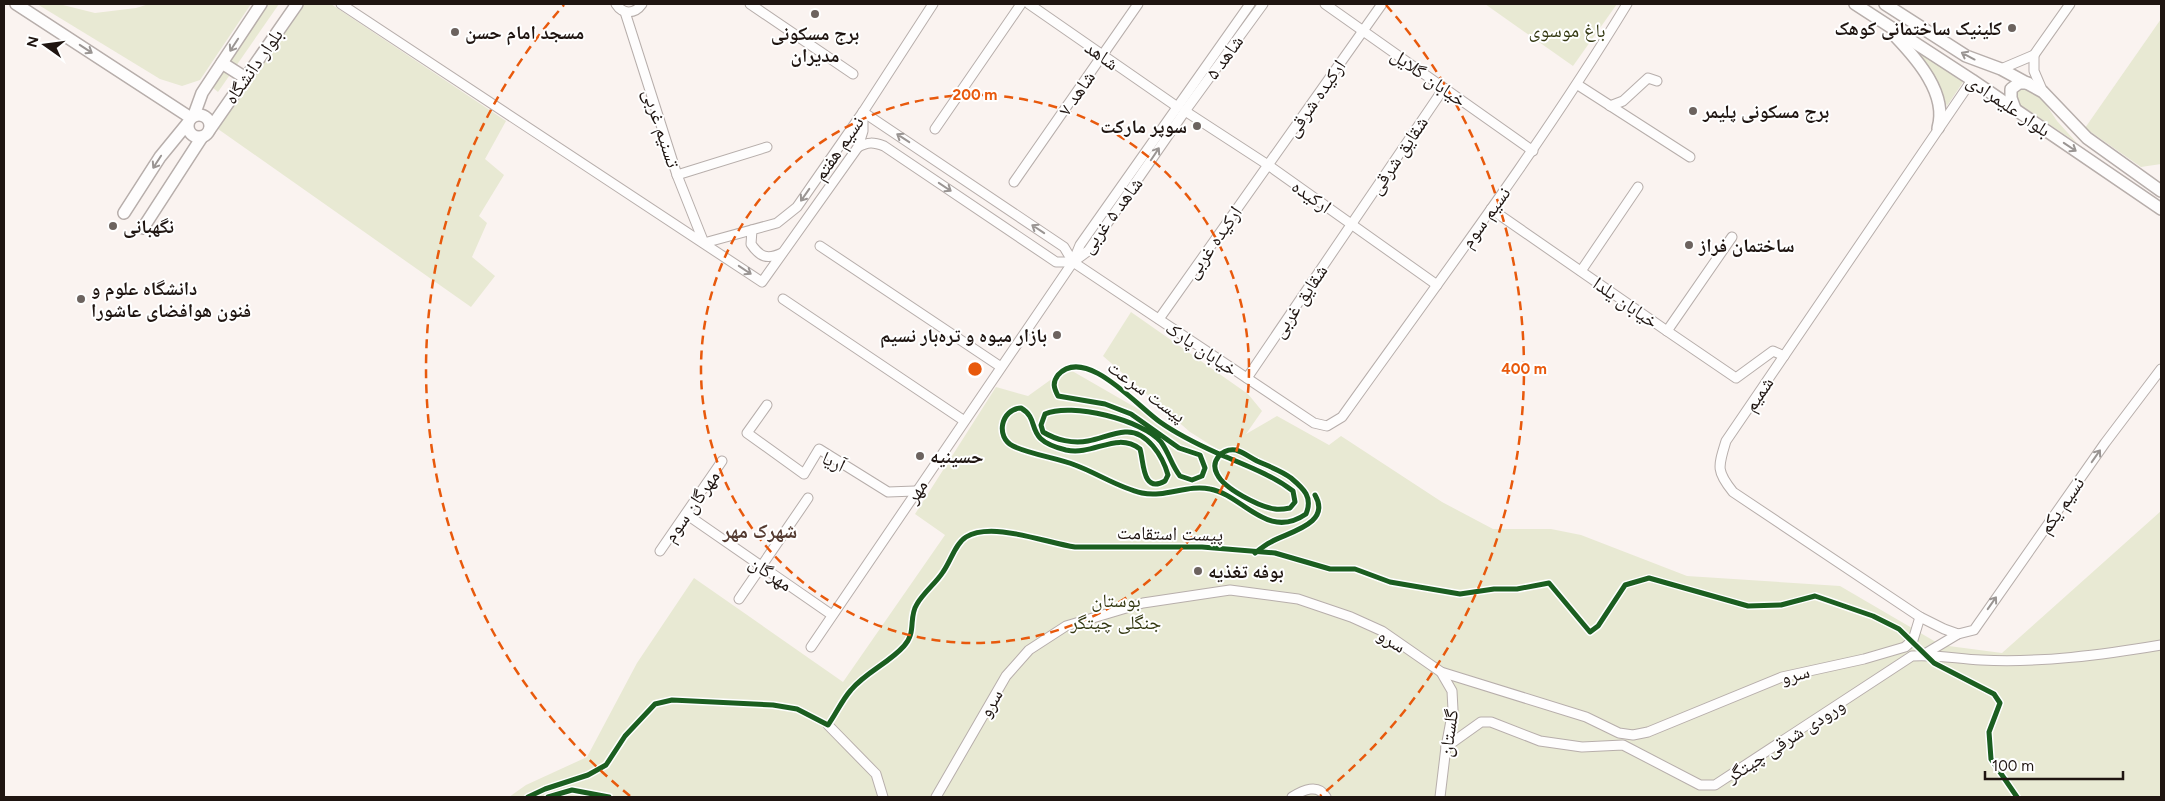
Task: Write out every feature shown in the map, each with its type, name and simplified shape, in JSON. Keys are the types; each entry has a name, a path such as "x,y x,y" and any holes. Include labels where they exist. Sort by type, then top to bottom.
{"main road":[{"path":"16,4 191,119"},
{"name":"بلوار دانشگاه","path":"124,213 160,157 191,119 202,93 261,4"},
{"name":"بلوار دانشگاه","path":"143,228 244,77 297,4"},
{"name":"بلوار علیمرادی","path":"1855,4 2016,109 2161,210"},
{"name":"بلوار علیمرادی","path":"1885,4 1966,56 2001,69 2043,92 2087,138 2161,190"},
{"path":"1882,22 1909,51 1926,75 1939,102 1942,115 1938,128"},
{"path":"222,63 244,77"},
{"path":"2016,109 2010,98 2011,88 2019,83 2028,83"},
{"path":"201,114 207,118 206,133 191,134 191,119 201,114"}],"street":[{"path":"341,4 762,282 858,147 863,131 863,112"},
{"path":"616,4 625,12 635,11 642,4"},
{"path":"750,4 853,74"},
{"name":"نسیم هفتم","path":"704,243 776,223 797,207 863,112 933,4"},
{"path":"935,129 1021,4"},
{"name":"شاهد","path":"1029,4 1176,106"},
{"name":"شاهد ۷","path":"1014,182 1138,4"},
{"name":"شاهد ۵","path":"1176,106 1250,4"},
{"name":"شاهد ۵","path":"1185,111 1263,4"},
{"name":"خیابان گلایل","path":"1325,4 1533,151"},
{"path":"1363,31 1382,4"},
{"name":"نسیم سوم","path":"1333,424 1342,418 1533,151 1578,85 1627,4"},
{"path":"2001,69 2034,55 2070,4"},
{"name":"تسنیم غربی","path":"625,12 677,175 704,243"},
{"name":"ارکیده شرقی","path":"1268,165 1363,31"},
{"path":"2034,55 2034,71 2043,92"},
{"path":"1610,106 1623,102 1648,78 1657,81"},
{"name":"شمیم","path":"1958,634 1920,617 1733,492 1721,477 1720,462 1726,441 1972,80"},
{"path":"1578,85 1690,157"},
{"name":"شقایق شرقی","path":"1352,223 1444,88"},
{"name":"شاهد ۵ غربی","path":"1073,262 1080,245 1176,106"},
{"name":"شاهد ۵ غربی","path":"1073,262 1088,251 1185,111"},
{"name":"ارکیده","path":"1185,111 1268,165 1437,284"},
{"name":"خیابان پارک","path":"863,112 1064,247 1073,262 1314,423 1327,426 1333,424"},
{"name":"خیابان پارک","path":"858,147 866,143 875,142 884,146 1056,262 1073,262"},
{"path":"677,175 767,147"},
{"name":"ارکیده غربی","path":"1159,319 1268,165"},
{"path":"1581,271 1638,187"},
{"name":"خیابان یلدا","path":"1491,209 1667,331 1732,237"},
{"name":"شقایق غربی","path":"1247,378 1352,223"},
{"path":"752,230 751,244 759,255 771,258 782,253"},
{"path":"820,246 1001,367"},
{"name":"مهر","path":"811,647 963,420 1073,262"},
{"path":"783,299 963,420"},
{"path":"1667,331 1736,378 1773,351 1784,356"},
{"name":"نسیم یکم","path":"1923,655 1958,634 1974,630 2105,443 2161,369"},
{"name":"آریا","path":"767,405 747,433 804,474 819,449 888,492 915,491"},
{"name":"مهرگان سوم","path":"660,552 722,461"},
{"path":"738,599 808,498"},
{"name":"مهرگان","path":"686,514 832,615"},
{"name":"سرو","path":"936,797 1006,676 1029,650 1066,626 1143,603 1230,590 1298,599 1351,617 1382,631 1441,672 1586,717 1619,733 1633,736 1648,732 1782,677 1898,650 1913,640 1920,617"},
{"name":"ورودی شرقی چیتگر","path":"1446,747 1481,722 1491,722 1540,742 1582,747 1623,745 1700,785 1715,786 1912,656 1923,655 1982,660 2065,658 2093,656 2161,645"},
{"path":"1898,650 1912,656"},
{"name":"گلستان","path":"1440,797 1453,710 1452,691 1441,672"},
{"path":"828,725 876,774 883,797"},
{"path":"1292,797 1305,789 1317,790 1326,797"}],"green space":[{"path":"37,4 59,4 95,13 136,8 149,4 251,4 200,80 182,86 160,79"},
{"path":"268,4 279,4 218,92 212,87"},
{"path":"305,4 331,4 506,121 485,159 504,175 479,216 487,223 472,257 495,276 471,307 218,129"},
{"name":"باغ موسوی","path":"1485,4 1617,4 1573,66"},
{"path":"2161,19 2161,164 2141,167 2085,128"},
{"path":"1910,46 1963,82 1947,106 1933,74"},
{"path":"2021,85 2035,88 2057,121 2077,143 2016,102 2015,89"},
{"name":"بوستان جنگلی چیتگر","path":"1131,312 1248,394 1262,411 1246,434 1277,416 1329,445 1341,436 1442,502 1493,529 1551,529 1581,535 1687,576 1840,586 1941,645 2002,653 2161,511 2161,797 509,797 526,785 587,757 637,663 694,578 843,682 945,535 915,514 996,387 1028,396 1067,368 1204,447 1217,449 1190,432 1103,356"}],"cycle path":[{"name":"پیست سرعت","path":"1217,453 1187,439 1150,414 1110,381 1096,372 1082,367 1069,368 1058,375 1054,386 1058,396 1105,404 1131,414 1179,448 1200,455 1205,468 1202,476 1192,480 1180,476 1161,442 1152,434 1123,420 1106,415 1072,410 1057,411 1045,414 1041,425 1043,432 1071,442 1088,441 1125,432 1140,435 1153,446 1162,460 1168,475 1165,481 1157,484 1148,480 1145,475 1140,449 1131,444 1113,443 1076,451 1052,446 1043,441 1038,435 1031,418 1021,408 1009,413 1005,418 1002,430 1007,442 1013,446 1075,465 1133,491 1159,494 1193,488 1210,489 1222,493 1267,520 1279,522 1292,521 1306,514 1308,498 1300,486 1291,478 1241,452 1231,450 1226,451 1222,453 1219,456 1216,460 1215,469 1221,480 1234,491 1268,508 1290,508 1295,502 1293,491 1275,479 1246,465 1227,457 1217,453"},
{"path":"1255,553 1269,543 1306,526 1313,520 1318,513 1319,505 1315,495"},
{"name":"پیست استقامت","path":"528,797 545,789 588,775 606,765 625,736 655,704 672,700 773,705 797,709 828,725 851,690 892,658 908,641 914,609 923,595 943,572 962,540 977,533 990,531 1019,534 1075,547 1202,547 1275,553 1330,569 1355,569 1390,582 1460,594 1494,589 1517,589 1549,583 1590,632 1598,626 1625,585 1649,578 1748,606 1781,605 1815,596 1873,616 1899,629 1934,663 1994,694 2000,703 1989,732 1991,759 2017,797"},
{"path":"548,797 572,790 609,797"}],"place":[{"name":"برج مسکونی مدیران","path":"815,14"},
{"name":"کلینیک ساختمانی کوهک","path":"2012,28"},
{"name":"مسجد امام حسن","path":"455,32"},
{"name":"برج مسکونی پلیمر","path":"1693,111"},
{"name":"سوپر مارکت","path":"1197,126"},
{"name":"نگهبانی","path":"113,226"},
{"name":"ساختمان فراز","path":"1689,245"},
{"name":"دانشگاه علوم و فنون هوافضای عاشورا","path":"81,299"},
{"name":"بازار میوه و تره‌بار نسیم","path":"1057,335"},
{"name":"حسینیه","path":"920,456"},
{"name":"بوفه تغذیه","path":"1198,571"}],"district":[{"name":"شهرک مهر","path":"760,531"}]}
